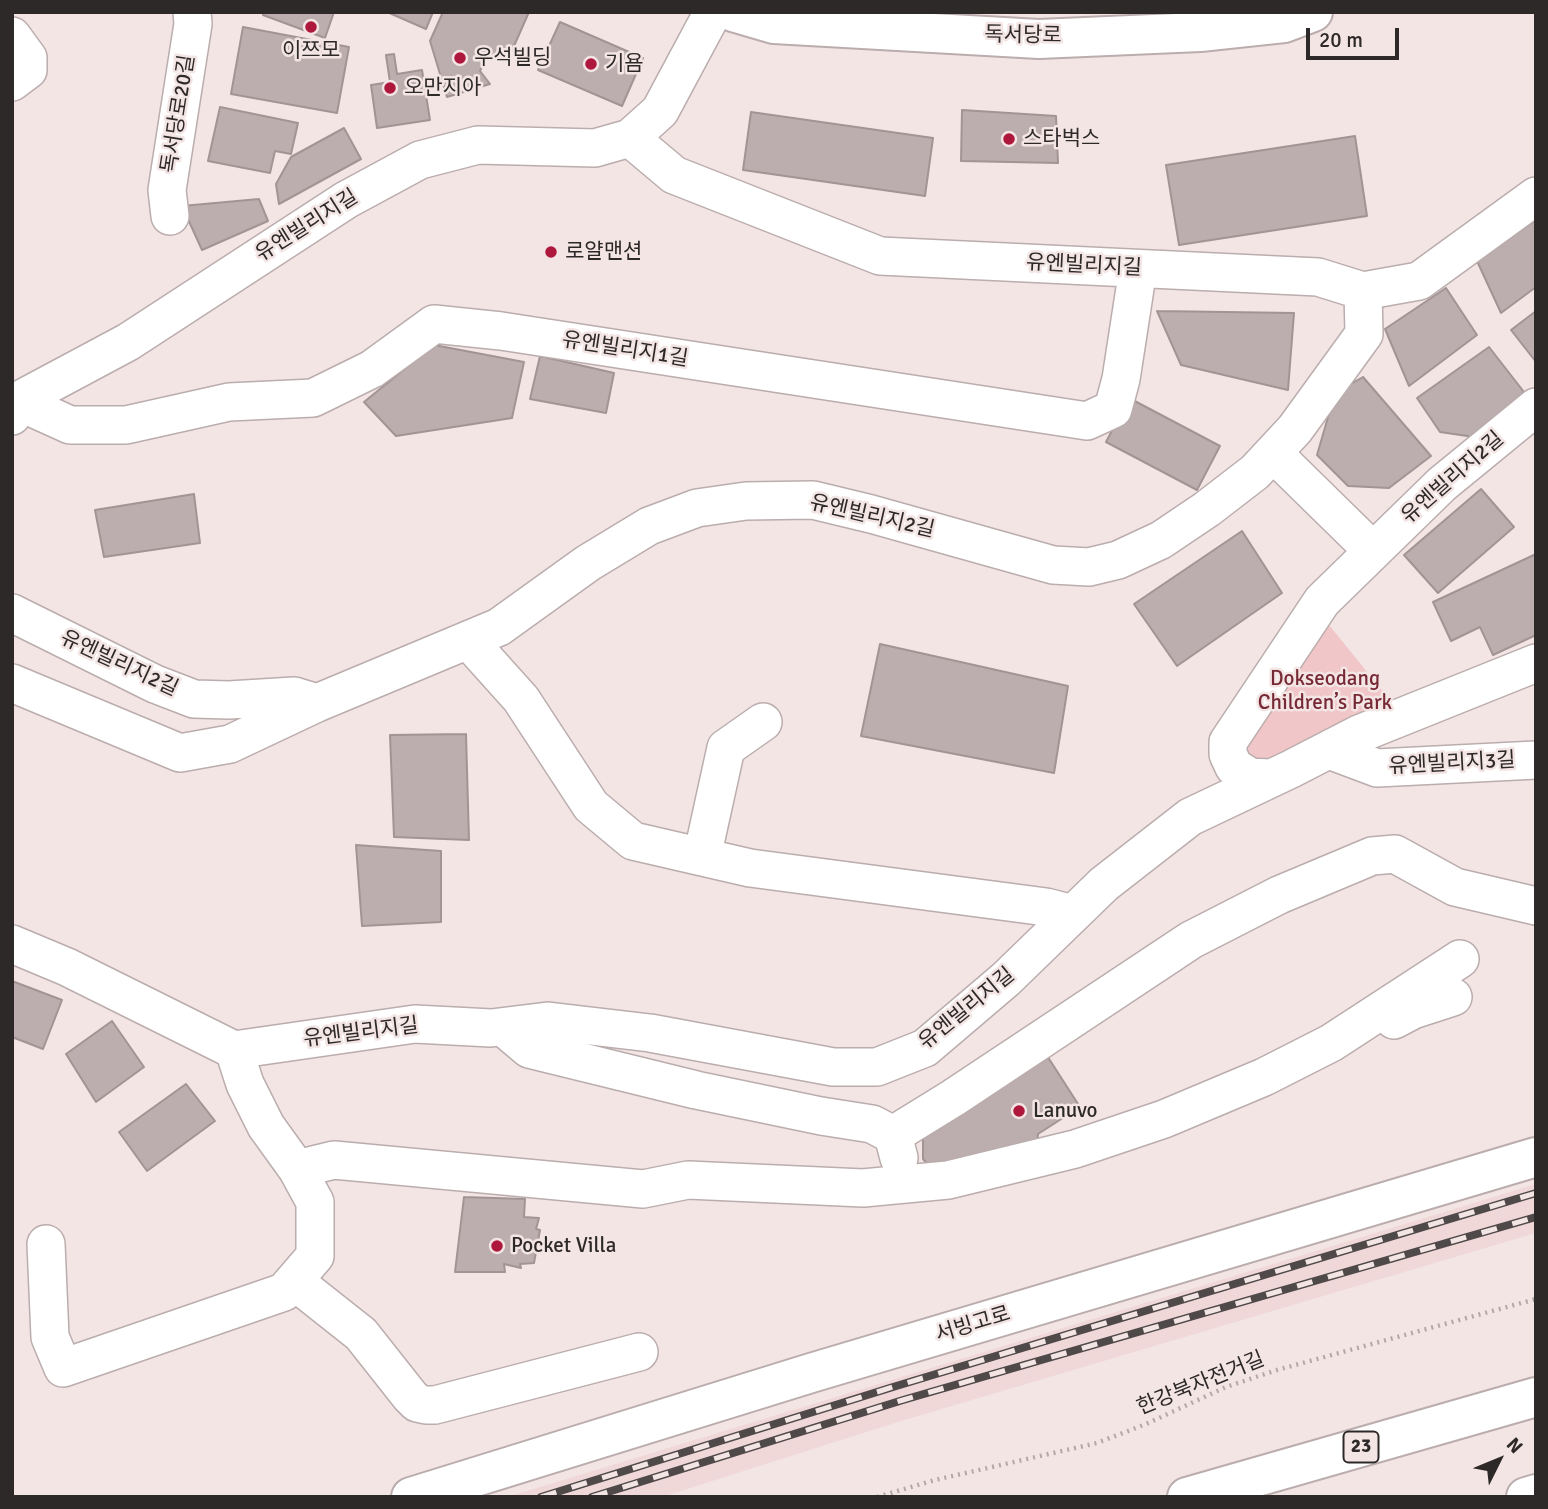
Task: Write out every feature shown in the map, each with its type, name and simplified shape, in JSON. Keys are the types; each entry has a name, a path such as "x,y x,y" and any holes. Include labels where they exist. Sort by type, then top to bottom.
{"main road":[{"name":"독서당로","path":"733,12 775,24 901,22 1039,39 1200,32 1284,23 1313,12"},
{"name":"서빙고로","path":"411,1497 825,1369 1536,1157"},
{"name":"서빙고로","path":"444,1497 1536,1171"},
{"name":"23","path":"1186,1497 1536,1397"},
{"path":"1525,1497 1536,1494"}],"street":[{"name":"독서당로20길","path":"170,216 167,190 193,24 192,12"},
{"name":"유엔빌리지길","path":"14,407 128,342 346,200 420,160 478,145 595,148 630,138 660,111 713,12"},
{"path":"12,36 28,58 28,71 12,82"},
{"name":"유엔빌리지길","path":"630,138 674,175 880,256 1318,277 1363,291 1419,281 1536,195"},
{"name":"유엔빌리지1길","path":"14,407 70,425 126,425 229,402 313,398 372,369 434,324 501,331 1087,421 1113,409 1121,379 1138,269"},
{"name":"유엔빌리지2길","path":"12,613 155,684 194,699 293,696 317,703 499,626 588,563 649,526 697,508 746,501 813,500 1052,565 1088,567 1118,560 1161,540 1255,472 1295,429 1364,334 1363,291"},
{"name":"유엔빌리지2길","path":"1269,778 1250,778 1234,767 1228,754 1228,742 1322,601 1442,484 1536,407"},
{"path":"1273,453 1372,550"},
{"path":"468,640 521,699 591,806 633,841 750,868 1045,907 1073,914"},
{"name":"유엔빌리지길","path":"234,1050 415,1024 503,1027 548,1021 650,1033 833,1067 877,1067 925,1048 1006,979 1104,884 1190,817 1359,734 1536,663"},
{"path":"12,683 180,753 229,744 317,703"},
{"path":"702,857 726,748 762,722"},
{"name":"유엔빌리지3길","path":"1329,750 1377,768 1536,760"},
{"path":"894,1135 1191,940 1279,895 1372,856 1395,854 1455,887 1536,906"},
{"path":"12,944 67,967 234,1050 245,1084 266,1126 297,1169 315,1202 315,1256 284,1292 63,1368 50,1337 46,1244"},
{"path":"297,1169 334,1160 643,1189 688,1180 863,1188 948,1180 1075,1149 1164,1119 1264,1077 1331,1043 1460,959"},
{"path":"1331,1043 1375,1031 1413,1010 1452,998"},
{"path":"503,1027 529,1049 696,1090 872,1124 894,1135"},
{"path":"894,1135 905,1182"},
{"path":"294,1280 361,1334 410,1396 426,1405 435,1405 639,1352"}],"path":[{"name":"한강북자전거길","path":"877,1497 935,1480 1097,1443 1226,1387 1277,1370 1536,1299"}],"shaded area":[{"path":"1536,1184 1536,1233 898,1422 662,1497 507,1497"}],"green space":[{"name":"Dokseodang Children’s Park","path":"1321,615 1397,709 1265,770 1239,764 1244,730"}],"building":[{"name":"이쯔모","path":"264,12 334,12 325,38 263,15"},
{"path":"387,12 433,12 426,29"},
{"name":"우석빌딩","path":"443,12 529,12 507,62 488,53 480,71 490,84 447,97 430,41"},
{"name":"기욤","path":"560,22 643,58 622,106 538,70"},
{"path":"243,27 349,47 337,113 231,94"},
{"path":"394,54 397,74 422,70 430,120 377,128 371,85 390,82 386,55"},
{"path":"220,107 298,123 291,154 275,151 270,173 208,161"},
{"name":"스타벅스","path":"962,110 1056,116 1058,163 961,161"},
{"path":"751,112 933,138 925,196 743,170"},
{"path":"344,128 361,159 279,204 276,184 291,157"},
{"path":"1355,136 1367,216 1179,245 1166,165"},
{"path":"259,199 268,221 202,250 182,206"},
{"path":"1536,220 1536,287 1501,313 1477,261"},
{"path":"1446,288 1477,335 1409,386 1385,329"},
{"path":"1157,311 1294,313 1288,390 1181,365"},
{"path":"1536,311 1536,362 1511,330"},
{"path":"434,345 524,362 512,418 396,436 364,402"},
{"path":"1489,347 1524,392 1474,437 1440,432 1417,398"},
{"path":"540,356 614,373 606,413 530,399"},
{"path":"1363,377 1431,456 1389,488 1348,486 1317,455 1335,393"},
{"path":"1129,398 1220,446 1197,490 1106,442"},
{"path":"1481,489 1514,527 1438,593 1404,555"},
{"path":"194,494 200,543 104,557 95,510"},
{"path":"1242,531 1282,593 1177,666 1134,604"},
{"path":"1536,554 1536,635 1493,655 1480,627 1451,641 1433,602"},
{"path":"880,644 1068,686 1054,773 861,736"},
{"path":"466,734 469,840 394,837 390,735"},
{"path":"356,845 441,851 441,922 362,926"},
{"path":"12,981 62,1000 43,1049 12,1037"},
{"path":"112,1021 144,1067 96,1102 66,1054"},
{"name":"Lanuvo","path":"1044,1051 1080,1107 1038,1134 1037,1148 936,1173 923,1159 923,1134"},
{"path":"186,1084 215,1121 147,1171 119,1132"},
{"name":"Pocket Villa","path":"464,1197 525,1199 524,1217 539,1218 536,1229 540,1230 534,1263 520,1264 521,1268 504,1264 505,1272 455,1272"}],"railway":[{"path":"541,1497 893,1387 1536,1193"},
{"path":"592,1497 903,1400 1536,1217"}],"place":[{"name":"이쯔모","path":"311,27"},
{"name":"우석빌딩","path":"460,58"},
{"name":"기욤","path":"591,64"},
{"name":"오만지아","path":"390,88"},
{"name":"스타벅스","path":"1009,139"},
{"name":"로얄맨션","path":"551,252"},
{"name":"Lanuvo","path":"1019,1111"},
{"name":"Pocket Villa","path":"497,1246"}]}
